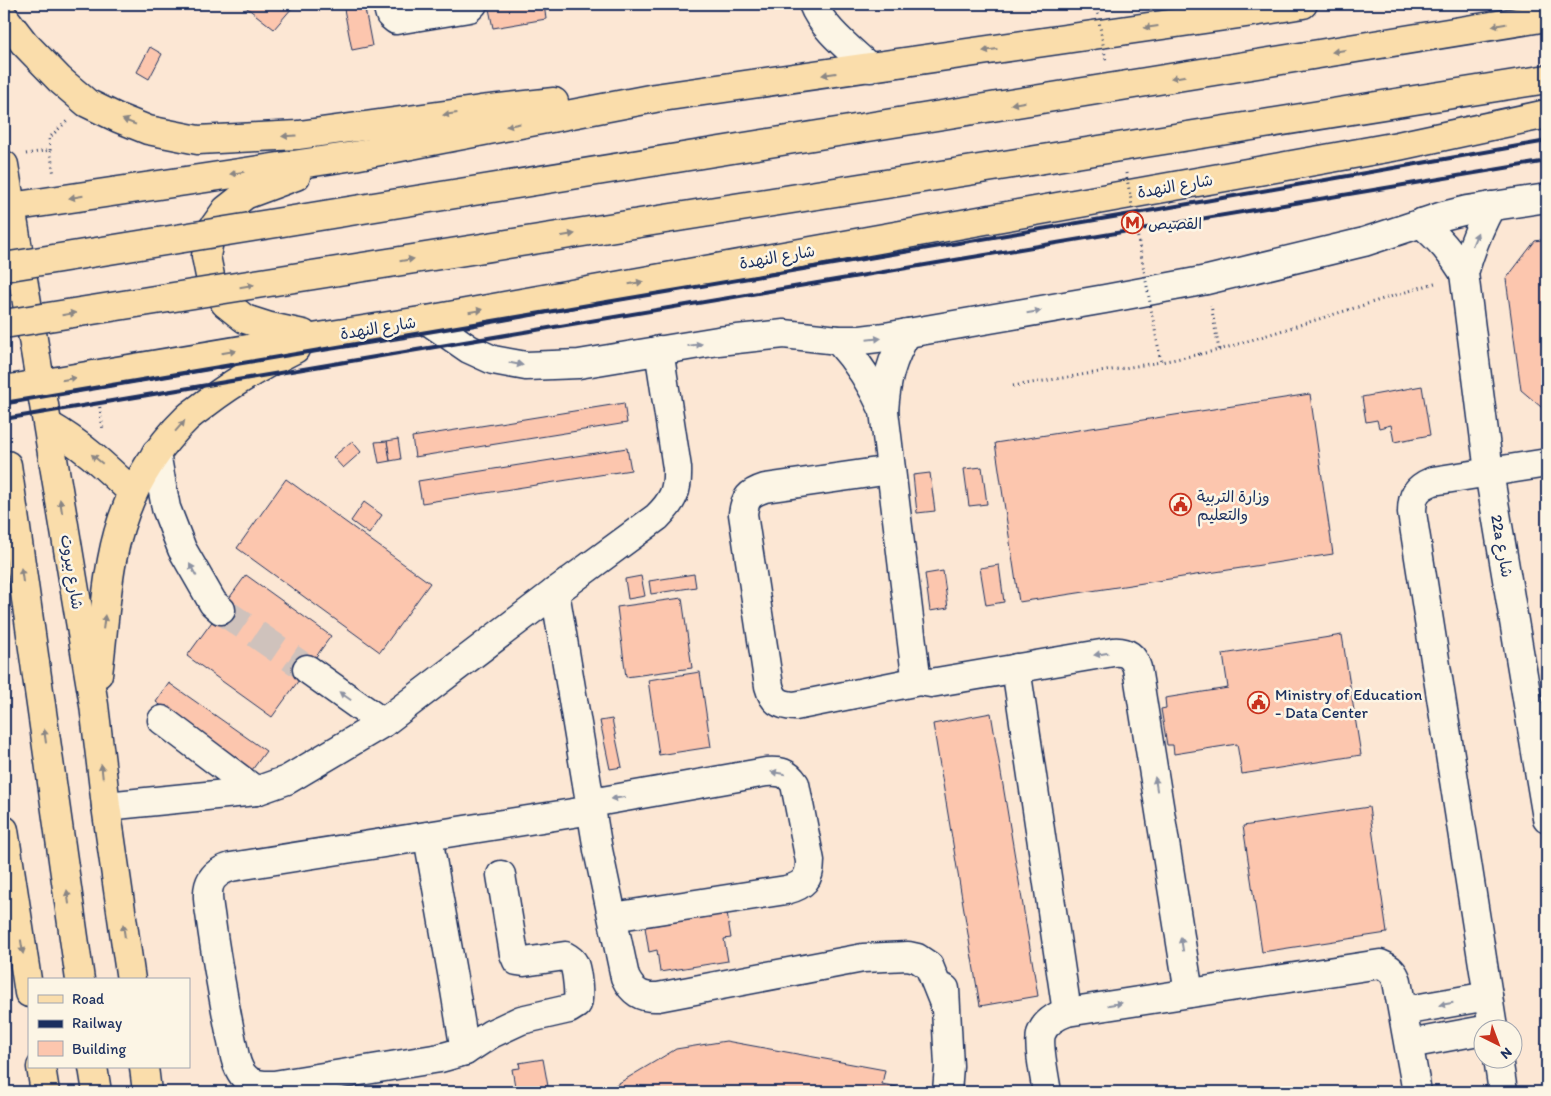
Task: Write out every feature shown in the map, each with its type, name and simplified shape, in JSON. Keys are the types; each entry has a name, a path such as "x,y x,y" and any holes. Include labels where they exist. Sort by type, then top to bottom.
{"main road":[{"path":"7,207 354,156 655,98 870,68 1257,8 1303,4"},
{"path":"4,17 24,43 60,80 87,103 148,130 198,140 299,135 527,104 574,100 655,98"},
{"path":"4,267 1547,17"},
{"path":"4,324 1547,79"},
{"name":"شارع النهدة","path":"4,390 426,320 1398,146 1547,114"},
{"path":"319,337 270,327 245,319 225,302 212,281 206,256 210,230 226,210 244,195 354,156"},
{"name":"شارع بيروت","path":"4,165 7,207 48,425 94,705 106,806 131,978"},
{"path":"94,705 112,561 120,525 132,492 156,453 187,418 224,389 262,366 319,337"},
{"path":"48,425 101,462 132,492"},
{"path":"7,465 80,978"},
{"path":"4,830 28,986"},
{"path":"40,1068 44,1092"},
{"path":"93,1068 97,1092"},
{"path":"144,1068 147,1092"}],"street":[{"path":"387,4 390,16 396,20 469,8 473,4"},
{"path":"813,4 826,24 841,41 870,68"},
{"path":"426,320 469,349 493,360 526,366 579,364 718,341 784,334 838,340 861,340 1207,280 1364,242 1467,210 1547,198"},
{"name":"22a شارع","path":"1464,273 1477,235 1491,206"},
{"name":"22a شارع","path":"1421,223 1453,255 1464,273 1489,472 1547,818"},
{"path":"907,333 892,363 887,378 884,411 915,670 919,681"},
{"path":"838,340 860,366 875,390 884,411"},
{"path":"106,806 256,790 287,780 383,723 657,517 667,507 674,495 678,481 659,350"},
{"path":"156,453 166,508 182,549 212,603 221,610"},
{"path":"1491,1018 1412,502 1416,492 1423,485 1433,481 1547,464"},
{"path":"891,470 765,488 756,491 748,497 744,505 743,514 768,686 771,694 778,701 786,705 795,706 919,681 931,683 1113,652 1122,651 1129,654 1134,660 1139,677 1189,992"},
{"path":"555,592 591,807 625,977 629,986 637,994 647,998 658,997 863,958 880,951 907,945 929,947 939,959 943,970 949,1066 947,1092"},
{"path":"1016,668 1067,1012"},
{"path":"307,669 383,723"},
{"path":"162,720 256,790"},
{"path":"501,875 514,954 517,961 524,962 565,956 570,958 575,968 577,1004 569,1009 512,1023 465,1050 440,1058 260,1086 248,1081 239,1070 214,942 208,894 210,884 222,870 231,867 428,837 774,772 783,772 790,777 795,784 810,861 810,870 802,884 795,888 613,917"},
{"path":"428,837 465,1050"},
{"path":"1047,1092 1041,1034 1054,1017 1067,1012 1380,964 1388,967 1395,974 1417,1092"},
{"path":"1403,1011 1488,996"},
{"path":"1409,1044 1474,1032"},
{"path":"1499,1068 1503,1092"}],"path":[{"path":"1096,4 1108,70"},
{"path":"50,150 49,138 87,103"},
{"path":"1125,165 1161,362"},
{"path":"1013,386 1161,362 1219,350 1464,273"},
{"path":"1207,280 1219,350"}],"building":[{"path":"242,4 323,5 292,8 274,29"},
{"path":"343,4 364,4 372,46 352,50"},
{"path":"488,4 544,4 546,19 493,28"},
{"path":"589,4 602,4 602,7 590,9"},
{"path":"150,47 162,54 149,79 137,72"},
{"path":"1547,239 1547,412 1521,390 1506,279 1535,241"},
{"path":"1422,386 1430,435 1394,442 1391,425 1379,428 1377,420 1366,422 1362,397"},
{"path":"1310,394 1333,554 1019,602 995,443"},
{"path":"624,403 627,423 415,457 412,437"},
{"path":"398,439 401,459 390,461 387,441"},
{"path":"352,441 361,452 343,468 333,457"},
{"path":"387,441 390,461 379,463 375,442"},
{"path":"627,448 631,470 422,503 418,481"},
{"path":"982,467 987,504 969,506 964,469"},
{"path":"930,473 935,511 917,513 913,475"},
{"path":"286,479 430,583 380,652 237,548"},
{"path":"364,502 382,515 369,534 351,521"},
{"path":"999,565 1004,602 986,605 980,568"},
{"path":"943,571 948,608 930,611 925,574"},
{"path":"694,574 696,587 651,594 649,581"},
{"path":"246,575 331,636 272,717 187,656"},
{"path":"641,576 645,596 628,599 625,579"},
{"path":"682,598 692,668 626,677 617,607"},
{"name":"Ministry of Education - Data Center","path":"1342,635 1361,755 1242,774 1237,744 1174,754 1173,745 1167,745 1161,709 1166,708 1165,698 1228,688 1223,654"},
{"path":"700,672 711,747 659,755 648,680"},
{"path":"169,683 266,751 252,770 156,702"},
{"path":"991,713 1038,996 980,1006 933,724"},
{"path":"612,719 622,767 610,769 600,721"},
{"path":"1369,807 1387,933 1262,952 1243,826"},
{"path":"727,913 731,938 724,939 728,961 660,972 657,950 649,952 645,927"},
{"path":"726,1041 885,1070 882,1084 897,1087 896,1092 604,1092 676,1049"},
{"path":"543,1059 549,1092 516,1092 512,1069 520,1068 519,1063"}],"tunnel":[{"path":"221,610 307,669"}],"railway":[{"path":"4,403 1131,214 1547,141"},
{"path":"4,419 1547,161"}],"place":[{"name":"القصيص","path":"1132,223"},
{"name":"وزارة التربية والتعليم","path":"1181,505"},
{"name":"Ministry of Education - Data Center","path":"1259,703"}]}
